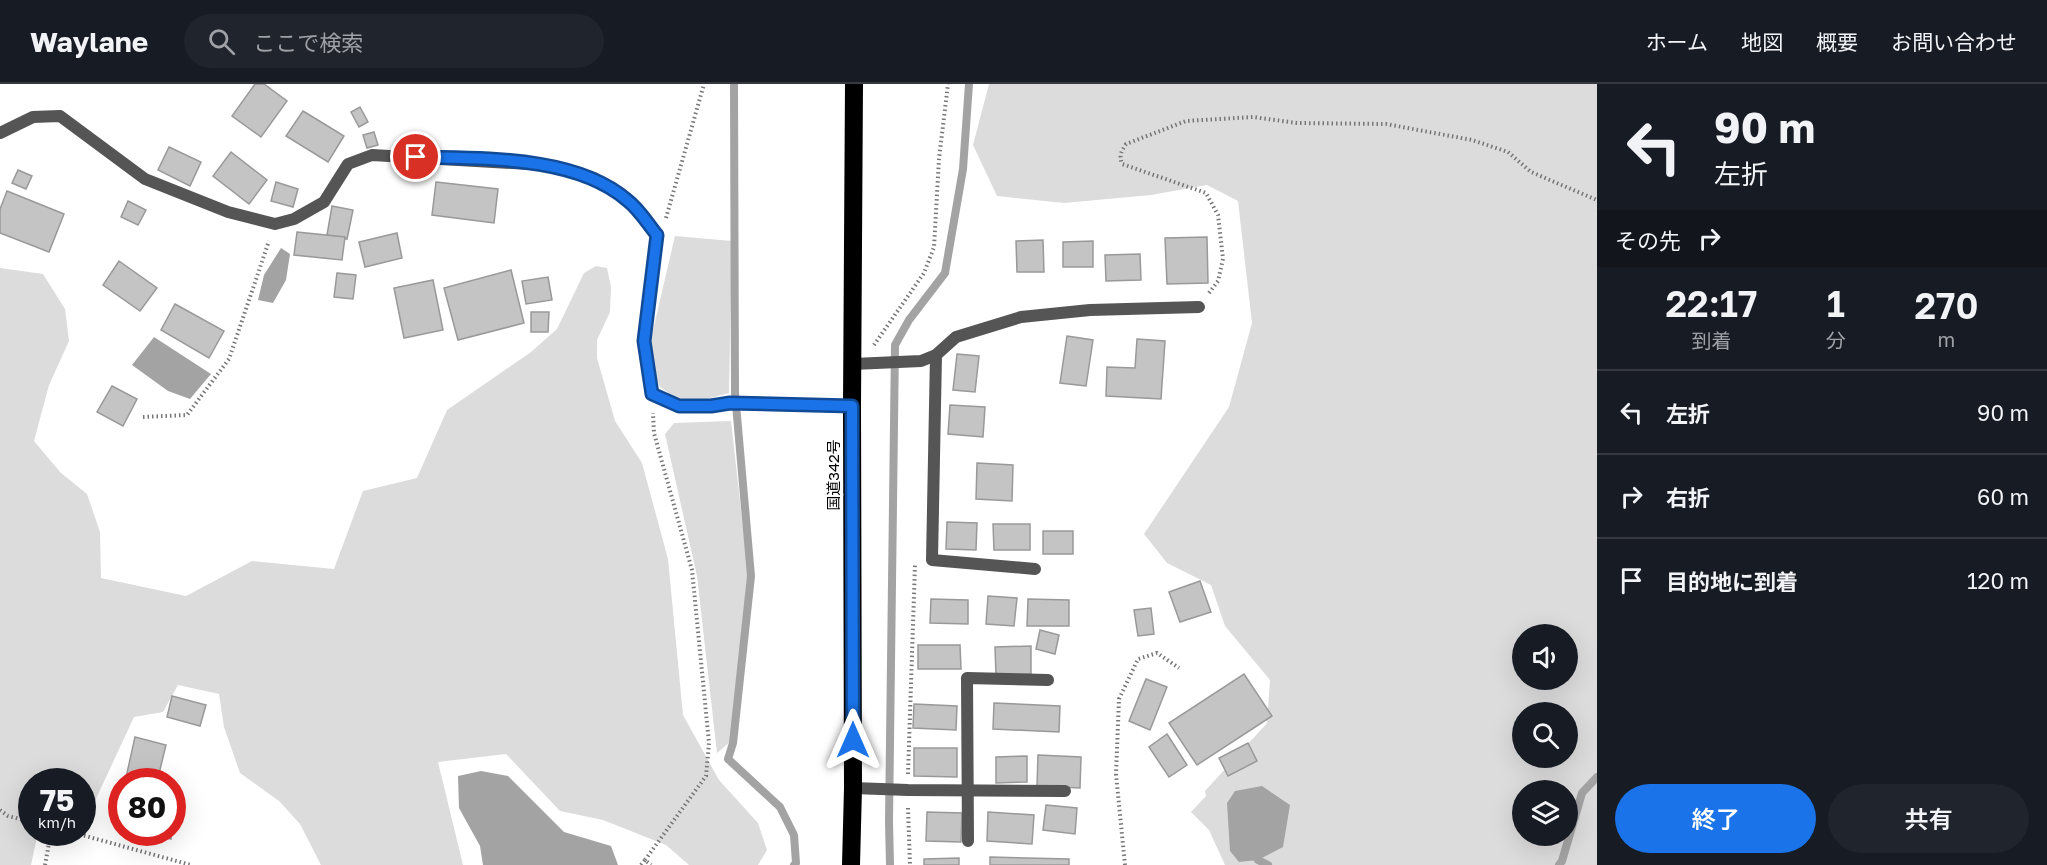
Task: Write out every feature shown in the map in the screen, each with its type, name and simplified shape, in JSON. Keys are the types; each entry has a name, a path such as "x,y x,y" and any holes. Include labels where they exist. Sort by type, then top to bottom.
{"highway":[{"name":"国道342号","path":"851,865 853,788 852,406 857,363 854,84"}],"street":[{"path":"0,133 33,117 60,116 145,179 228,212 275,224 294,219 324,202 348,164 372,156 547,165 594,178 628,200 657,235 644,341 652,394 679,406 711,406 730,403 852,406"},
{"path":"857,363 921,361 936,355 956,337 1021,317 1090,310 1199,307"},
{"path":"936,355 932,560 1035,569"},
{"path":"968,841 967,678 1048,680"},
{"path":"853,788 1065,790"}],"path":[{"path":"657,235 668,214 704,84"},
{"path":"857,363 924,273 934,247 939,159 948,84"},
{"path":"1199,307 1218,281 1223,259 1218,215 1206,193 1122,164 1120,158 1121,151 1126,144 1186,121 1253,117 1297,123 1386,124 1472,140 1508,152 1531,172 1597,200"},
{"path":"143,417 187,415 229,359 275,224"},
{"path":"641,865 706,776 709,743 692,570 654,433 652,394"},
{"path":"910,865 908,790 915,563"},
{"path":"1125,865 1116,774 1119,699 1138,659 1157,652 1179,668"},
{"path":"0,810 8,816 18,818"},
{"path":"96,839 191,865"},
{"path":"45,865 48,846"},
{"path":"645,861 651,865"}],"shaded area":[{"path":"989,84 1597,84 1597,865 1225,865 1209,830 1191,812 1206,796 1205,791 1267,723 1270,680 1225,626 1211,585 1167,563 1144,534 1229,407 1252,323 1238,201 1207,185 1151,195 1064,203 997,196 973,145"},
{"path":"675,236 732,241 729,393 700,401 675,398 660,387 651,368 650,343"},
{"path":"281,248 290,254 286,280 273,303 258,300 264,275"},
{"path":"596,266 607,268 611,287 610,312 597,340 597,358 615,421 642,463 668,559 683,715 719,780 758,823 767,850 758,865 689,865 666,845 603,820 560,811 506,754 438,762 463,865 321,865 300,824 279,801 240,773 224,727 219,694 178,685 163,712 134,717 110,768 108,768 96,799 96,768 18,768 18,846 35,846 31,865 0,865 0,268 43,274 65,309 69,341 49,385 34,441 61,473 87,494 100,532 101,578 186,596 252,561 334,569 363,491 417,478 447,410 531,352 557,329 584,273"},
{"path":"154,337 211,374 190,399 168,391 132,365"},
{"path":"731,421 748,572 730,742 717,753 697,576 665,434 674,423"},
{"path":"481,771 508,776 564,832 611,846 618,865 483,865 480,846 459,808 458,776"},
{"path":"1262,786 1290,805 1283,847 1258,860 1239,862 1230,851 1227,803 1235,791"}],"building":[{"path":"255,84 264,84 287,101 261,137 232,116"},
{"path":"360,107 368,122 359,127 351,112"},
{"path":"303,111 344,136 328,162 286,136"},
{"path":"374,132 378,145 367,148 363,135"},
{"path":"169,147 201,162 190,186 158,170"},
{"path":"231,152 267,180 249,204 213,176"},
{"path":"18,170 32,176 26,189 12,183"},
{"path":"276,182 298,189 293,207 271,201"},
{"path":"436,182 498,189 494,223 432,215"},
{"path":"7,191 64,214 49,252 0,233 0,209"},
{"path":"128,201 146,210 138,225 121,217"},
{"path":"332,206 353,210 347,239 327,235"},
{"path":"297,232 345,237 342,260 294,255"},
{"path":"397,233 402,258 365,267 359,242"},
{"path":"1207,237 1208,283 1167,284 1165,238"},
{"path":"1043,240 1044,272 1017,272 1016,241"},
{"path":"1093,241 1093,267 1063,267 1063,242"},
{"path":"1140,254 1141,280 1106,281 1105,255"},
{"path":"119,261 157,288 140,311 103,285"},
{"path":"511,270 524,323 458,340 444,288"},
{"path":"337,273 356,275 353,299 334,297"},
{"path":"548,277 552,300 526,304 522,281"},
{"path":"433,280 443,330 404,338 394,288"},
{"path":"175,304 224,331 209,358 161,330"},
{"path":"531,312 549,312 548,332 531,332"},
{"path":"1067,336 1093,340 1086,386 1060,383"},
{"path":"1137,339 1165,341 1161,399 1106,396 1107,367 1135,368"},
{"path":"957,354 979,356 975,392 953,390"},
{"path":"112,386 137,399 123,426 97,412"},
{"path":"950,405 985,407 983,437 948,434"},
{"path":"977,463 1013,465 1012,501 976,499"},
{"path":"947,522 977,523 976,550 946,549"},
{"path":"993,524 1030,524 1030,550 994,550"},
{"path":"1043,531 1073,531 1073,554 1043,554"},
{"path":"1200,581 1211,612 1180,622 1169,592"},
{"path":"988,596 1017,598 1014,626 986,624"},
{"path":"931,599 968,600 968,624 930,623"},
{"path":"1028,599 1069,600 1069,626 1027,626"},
{"path":"1151,608 1154,634 1138,636 1134,610"},
{"path":"1040,630 1059,635 1055,654 1036,649"},
{"path":"918,645 960,645 961,669 918,669"},
{"path":"1031,646 1031,674 996,675 995,647"},
{"path":"1244,674 1272,716 1197,765 1169,723"},
{"path":"1146,679 1167,687 1150,730 1129,721"},
{"path":"172,696 206,705 200,726 167,717"},
{"path":"994,703 1060,706 1059,732 993,729"},
{"path":"914,704 957,706 956,730 913,728"},
{"path":"1167,734 1187,765 1169,777 1149,747"},
{"path":"135,737 166,745 160,768 128,768"},
{"path":"1248,743 1257,761 1228,776 1219,758"},
{"path":"914,748 957,748 957,777 914,776"},
{"path":"1038,755 1081,757 1080,788 1037,786"},
{"path":"1027,756 1027,782 996,783 996,757"},
{"path":"1046,805 1077,808 1075,834 1043,830"},
{"path":"927,812 962,813 961,842 926,841"},
{"path":"988,812 1034,815 1032,844 987,841"},
{"path":"990,857 1069,859 1069,865 990,865"},
{"path":"959,858 959,865 924,865 924,859"}],"waterway":[{"path":"734,84 735,393 751,576 733,743 728,759 780,807 794,835 796,863 794,865"},
{"path":"890,865 895,345 909,320 945,273 963,169 969,84"},
{"path":"1559,865 1582,793 1597,777"},
{"path":"1258,860 1268,865"}],"route":[{"path":"416,157 547,165 594,178 628,200 657,235 644,341 652,394 679,406 711,406 730,403 852,406 853,740"}]}
